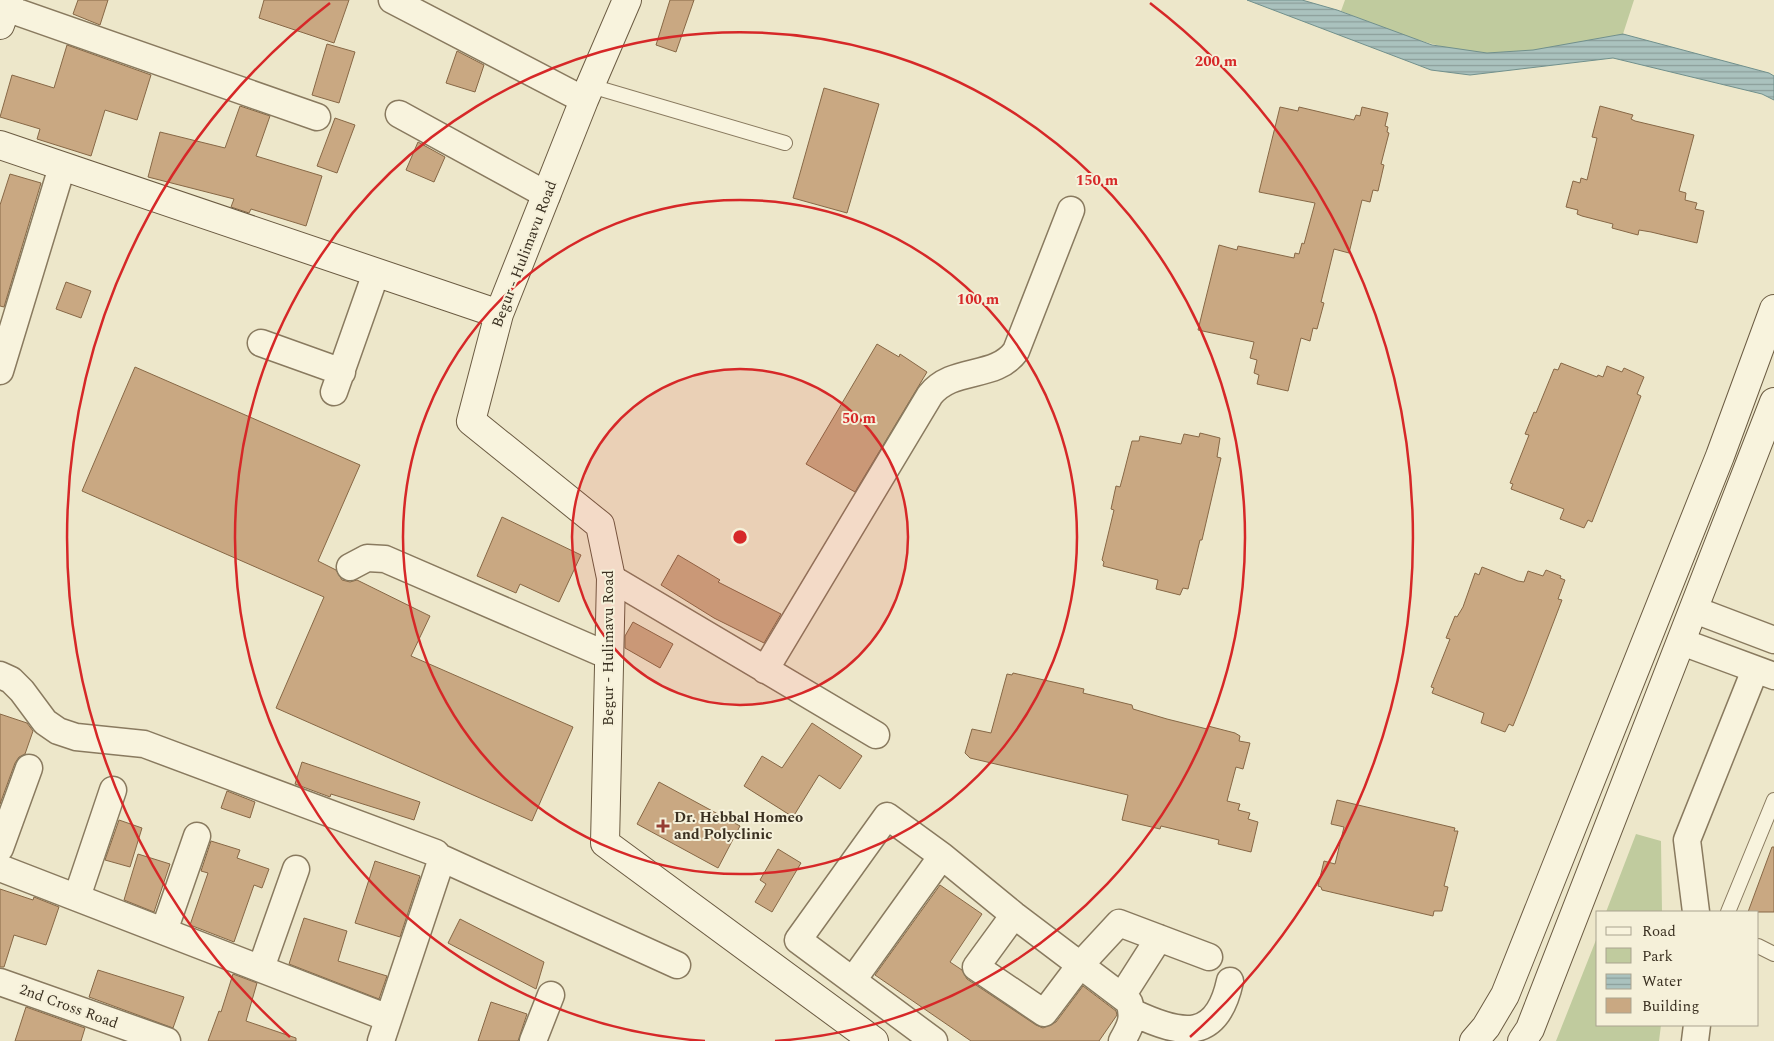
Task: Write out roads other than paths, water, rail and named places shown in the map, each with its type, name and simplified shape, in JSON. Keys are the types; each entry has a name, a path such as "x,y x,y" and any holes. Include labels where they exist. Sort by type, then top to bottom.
{"street":[{"path":"392,0 588,93"},
{"name":"Begur - Hulimavu Road","path":"627,0 499,314 471,421 600,524 611,578 605,843 874,1041"},
{"path":"4,10 317,117"},
{"path":"399,114 547,195"},
{"path":"0,145 499,314"},
{"path":"0,371 62,167"},
{"path":"765,670 934,390 946,380 1003,364 1016,351 1071,210"},
{"path":"261,343 338,382 376,273"},
{"path":"1474,1041 1486,1027 1505,995 1720,456 1774,310"},
{"path":"1522,1041 1530,1029 1774,402"},
{"path":"1720,456 1751,465"},
{"path":"350,568 367,558 385,559 609,656"},
{"path":"611,578 876,735"},
{"path":"1694,610 1772,634"},
{"path":"1682,642 1765,673 1687,840 1696,911"},
{"path":"0,675 17,686 45,722 58,731 83,738 144,744 436,853 439,857 677,966"},
{"path":"0,848 6,814 29,768"},
{"path":"77,897 113,790"},
{"path":"934,1041 798,940 887,816 942,856 1014,915 1081,964 1128,1005 1163,1027 1185,1032 1204,1029 1215,1020 1226,1002 1230,981"},
{"path":"164,931 197,836"},
{"path":"853,980 942,856"},
{"path":"0,868 261,968 385,1029 440,864 439,857"},
{"path":"261,968 296,868"},
{"path":"1014,915 976,967 1044,1013 1081,964 1119,923 1209,957"},
{"path":"1122,1041 1130,1027 1128,1005 1159,938"},
{"name":"2nd Cross Road","path":"0,982 167,1041"},
{"path":"533,1041 551,995"},
{"path":"1695,1041 1697,1026"}],"lane":[{"path":"588,93 785,143"},
{"path":"1728,911 1774,800"},
{"path":"1759,946 1774,954"}],"water":[{"path":"1247,0 1302,0 1337,10 1432,45 1487,53 1533,50 1623,34 1769,73 1774,76 1774,100 1762,94 1613,58 1470,75 1431,70"}],"place":[{"name":"Dr. Hebbal Homeo and Polyclinic","path":"663,826"}]}
